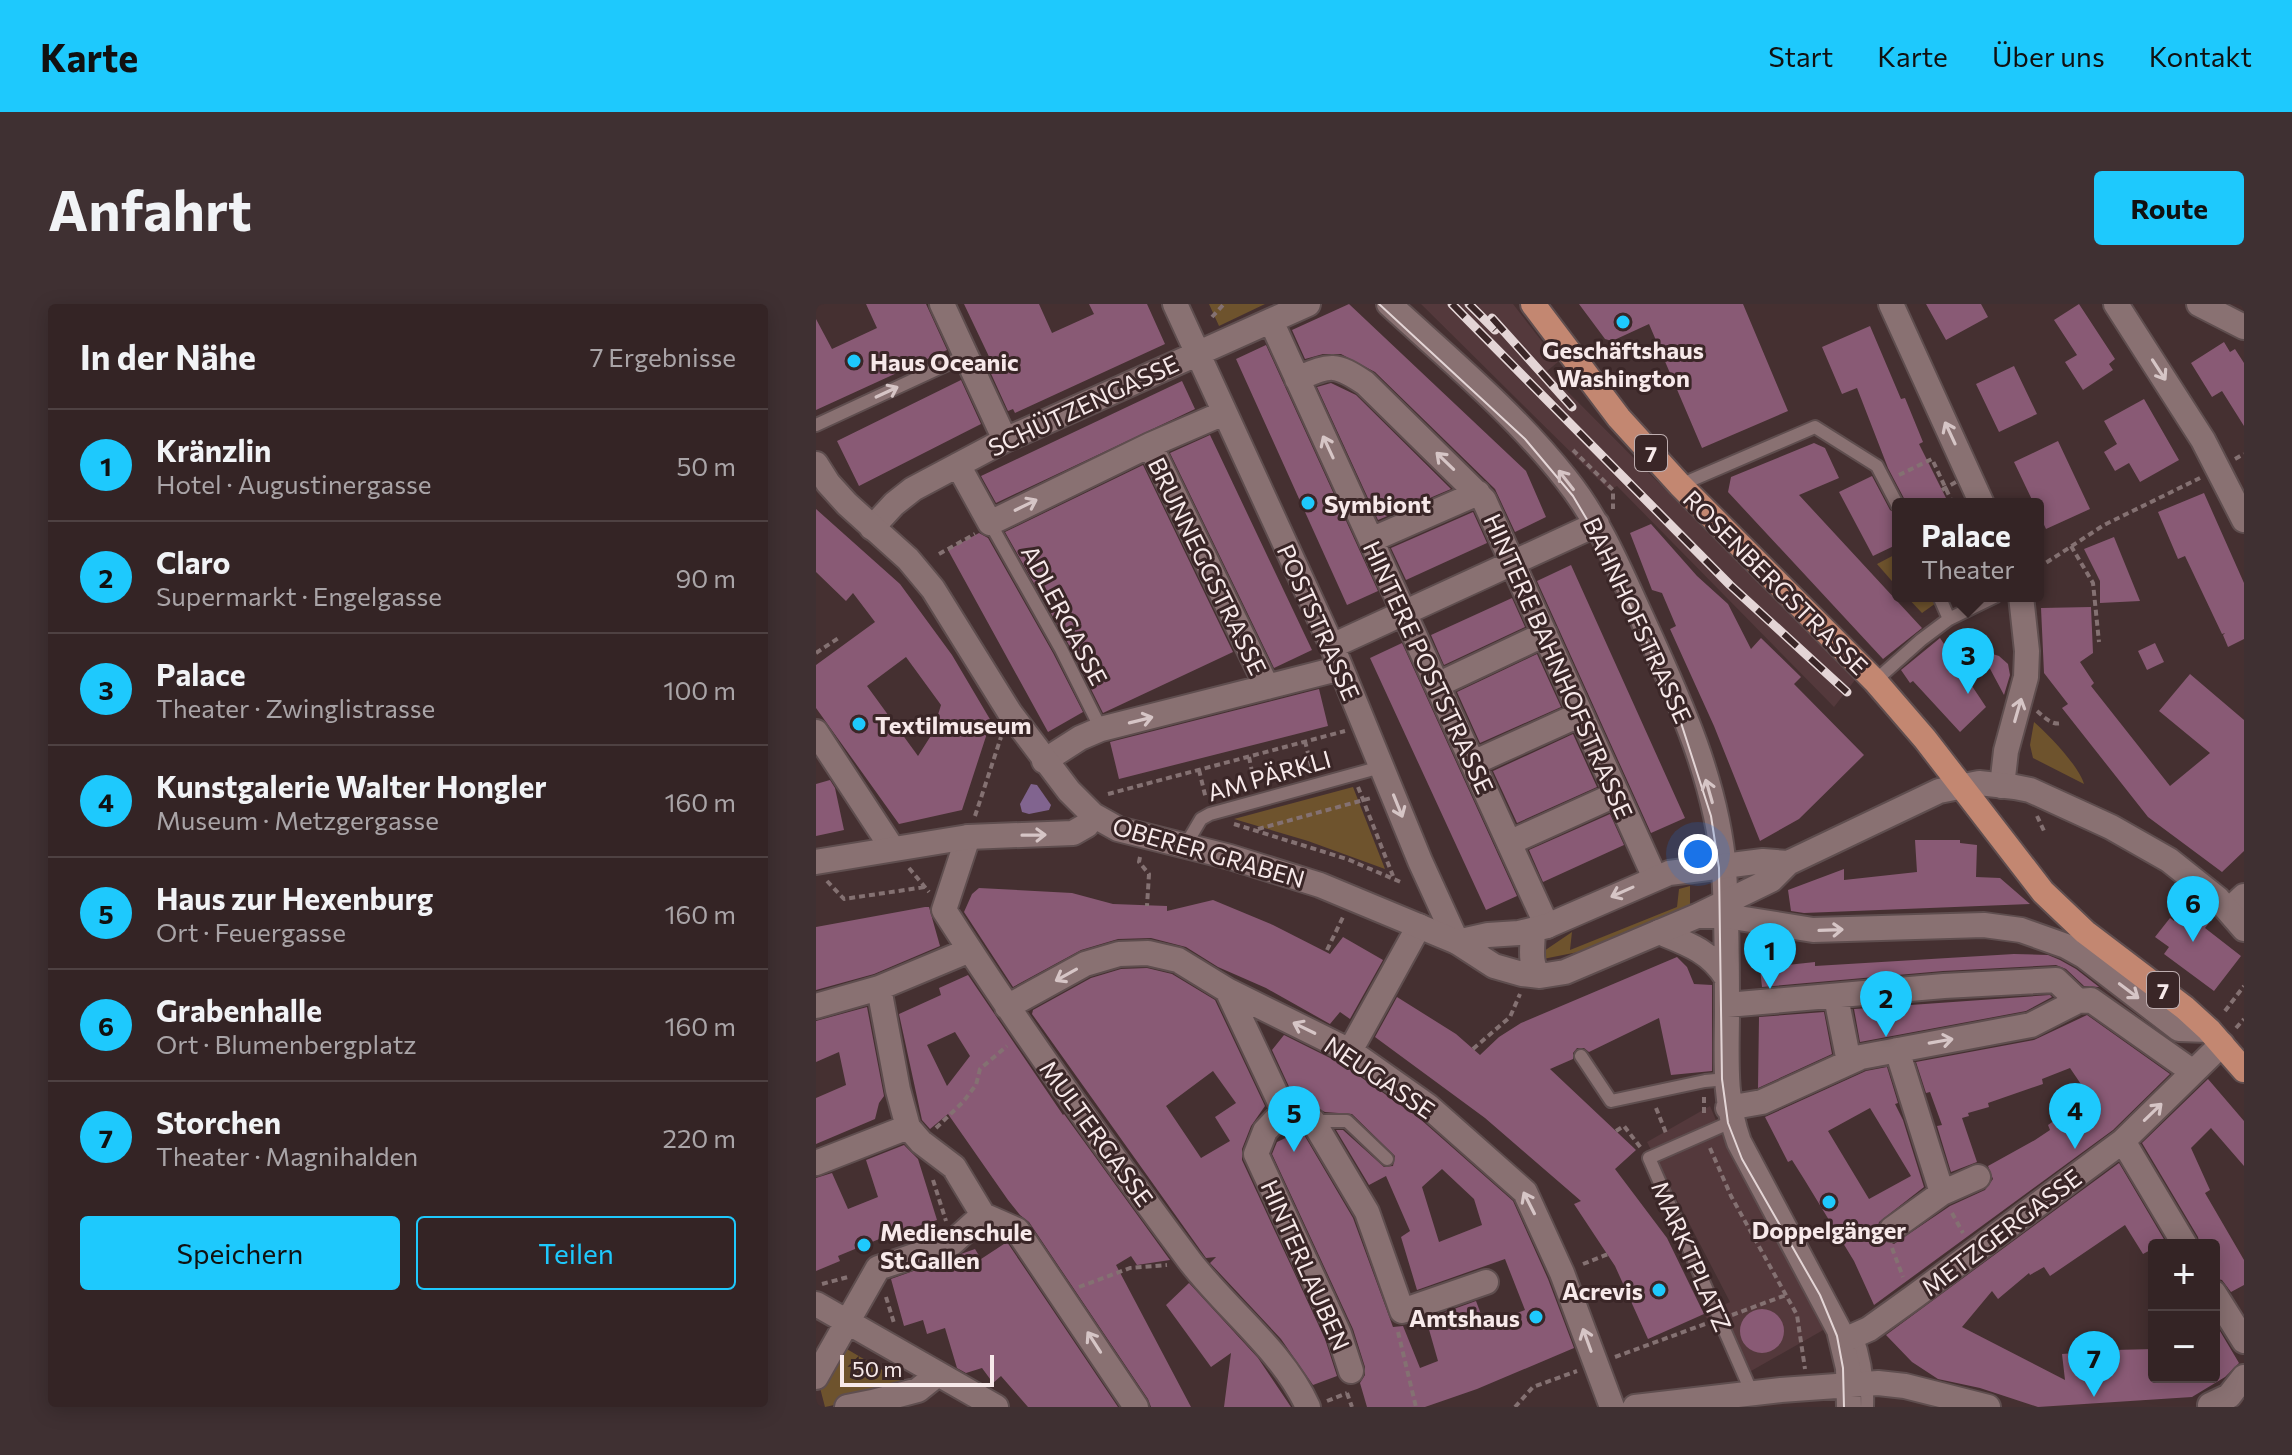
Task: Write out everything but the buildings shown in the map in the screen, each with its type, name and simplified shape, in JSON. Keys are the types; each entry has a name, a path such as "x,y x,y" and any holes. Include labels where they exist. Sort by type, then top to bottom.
{"main road":[{"name":"ROSENBERGSTRASSE","path":"1533,304 1619,418 1680,485 1875,681 1925,739 1959,785"},
{"name":"7","path":"1959,785 2023,869 2061,911 2218,1029 2244,1070"}],"street":[{"path":"942,304 1005,440"},
{"name":"POSTSTRASSE","path":"1175,304 1337,657 1457,942"},
{"name":"SCHÜTZENGASSE","path":"872,528 906,495 1005,440 1308,304"},
{"name":"BAHNHOFSTRASSE","path":"1389,304 1529,436 1567,480 1597,524 1679,703 1712,801 1723,867 1726,909"},
{"path":"1891,304 1979,498"},
{"path":"2116,304 2203,440 2244,520"},
{"path":"2199,304 2244,327"},
{"name":"HINTERE POSTSTRASSE","path":"1271,321 1509,843 1540,928"},
{"name":"HINTERE BAHNHOFSTRASSE","path":"1297,379 1325,367 1343,368 1365,383 1484,500 1655,878"},
{"path":"958,465 981,529 1150,445 1224,413"},
{"name":"BRUNNEGGSTRASSE","path":"1150,445 1267,687"},
{"path":"820,480 908,559 933,589 1010,713 1044,761 1093,815"},
{"path":"1371,540 1478,493"},
{"path":"1044,761 1080,738 1101,729 1267,687 1337,657 1405,614 1597,524"},
{"path":"2002,786 2006,751 2026,677 2027,651 2022,602"},
{"path":"1437,685 1545,634"},
{"path":"1473,763 1581,714"},
{"path":"816,732 824,758 892,848"},
{"path":"1457,942 1540,928 1655,878 1683,870 1763,861 1788,863 1925,796 1959,785 1979,783 2030,790 2121,832 2187,872 2239,912"},
{"path":"1509,843 1617,794"},
{"name":"OBERER GRABEN","path":"818,868 892,848 968,837 1073,833 1087,825 1093,815 1118,829 1261,865 1320,885 1457,942 1494,966 1540,976 1565,972 1697,916 1726,909 1771,880 1788,863"},
{"path":"944,910 968,837"},
{"path":"1858,1395 1846,1335 1739,1142 1715,1081 1727,1005 1726,909 1813,930 1984,925 2021,930 2084,956 2179,1029 2218,1029"},
{"name":"MULTERGASSE","path":"944,910 1007,1007 1191,1263 1272,1353 1301,1391 1308,1407"},
{"path":"1350,1051 1419,926"},
{"path":"1540,928 1532,963 1534,971 1540,976"},
{"path":"1659,932 1695,946 1726,977"},
{"path":"2056,980 2066,946"},
{"path":"816,1006 879,988 970,950"},
{"name":"NEUGASSE","path":"1007,1007 1085,964 1119,954 1148,953 1178,960 1227,990 1350,1051 1428,1106 1525,1192 1562,1273 1612,1407"},
{"path":"1727,1005 1944,986 2056,980 2078,1001"},
{"path":"879,988 898,1090 914,1134 954,1167 983,1215 1017,1230 1136,1407"},
{"path":"1227,990 1284,1111 1313,1121 1367,1212 1402,1311 1486,1282"},
{"path":"1836,997 1849,1062"},
{"path":"1730,1115 1849,1062 2031,1025 2078,1001 2091,1000 2193,1072"},
{"name":"METZGERGASSE","path":"1846,1335 1915,1296 2123,1141 2193,1072 2218,1029"},
{"path":"1897,1050 1946,1202"},
{"name":"HINTERLAUBEN","path":"1284,1111 1265,1131 1256,1154 1339,1334 1351,1371"},
{"path":"816,1163 914,1134"},
{"path":"2123,1141 2181,1239"},
{"path":"1892,1229 1946,1202 1978,1177"},
{"path":"816,1377 878,1268 952,1243 983,1215"},
{"path":"2220,1303 2244,1341"},
{"path":"816,1304 996,1407"},
{"path":"847,1407 872,1404 918,1390 938,1374"},
{"path":"2207,1406 2229,1396 2244,1377"},
{"path":"1635,1407 1807,1387 1858,1395 1905,1386 1988,1407"}],"lane":[{"path":"816,425 965,356"},
{"path":"1680,485 1815,427 1877,466 1894,498"},
{"name":"ADLERGASSE","path":"981,529 1061,649 1101,729"},
{"path":"1942,602 1949,619"},
{"path":"1875,681 1949,619 1984,602"},
{"name":"AM PÄRKLI","path":"1185,846 1205,816 1381,767"},
{"path":"1581,1056 1611,1101 1715,1081"},
{"name":"MARKTPLATZ","path":"1730,1115 1704,1134 1649,1158 1752,1393"},
{"path":"1313,1121 1347,1121 1387,1159"}],"path":[{"path":"1212,317 1224,304"},
{"path":"1886,481 1932,459 1950,498"},
{"path":"2044,564 2142,505 2209,474"},
{"path":"1942,490 1956,482"},
{"path":"939,554 981,529"},
{"path":"2071,546 2093,583 2099,642"},
{"path":"816,653 840,637"},
{"path":"2032,707 2049,721 2062,723"},
{"path":"968,837 1010,713"},
{"path":"1108,794 1345,731"},
{"path":"1305,741 1316,785"},
{"path":"1249,757 1258,800"},
{"path":"1199,770 1205,816 1347,859 1403,883"},
{"path":"1357,773 1362,801 1393,878"},
{"path":"1256,829 1371,798"},
{"path":"2037,814 2045,833"},
{"path":"892,848 944,910"},
{"path":"1140,854 1139,862 1149,874 1147,906"},
{"path":"818,868 844,899 925,887"},
{"path":"1327,950 1346,911"},
{"path":"2218,1029 2244,986"},
{"path":"1473,1049 1510,1017 1520,994"},
{"path":"952,1243 914,1134 963,1102 976,1085 980,1069 1024,1031"},
{"path":"1715,1081 1704,1134 1731,1196 1797,1315 1807,1387"},
{"path":"1650,1094 1665,1128"},
{"path":"1616,1131 1624,1126 1649,1158"},
{"path":"1946,1202 1966,1238"},
{"path":"1892,1229 1892,1252 1915,1296"},
{"path":"1562,1273 1608,1254"},
{"path":"1061,1293 1130,1268 1191,1263"},
{"path":"1515,1407 1533,1387 1786,1295"},
{"path":"1402,1311 1396,1322 1416,1407"}],"shaded area":[{"path":"1209,304 1265,304 1219,326"},
{"path":"1421,304 1513,304 1558,362 1547,371 1855,680 1834,707 1617,486 1609,490"},
{"path":"1892,556 1892,581 1877,564"},
{"path":"1912,602 1935,602 1936,603 1922,613"},
{"path":"2034,722 2070,760 2084,784 2033,758 2030,745"},
{"path":"1031,784 1037,785 1051,805 1049,810 1029,814 1022,812 1020,804"},
{"path":"1353,787 1385,869 1234,819"},
{"path":"1690,886 1690,907 1578,952 1543,959 1544,951 1572,932 1570,950 1677,907 1679,889"},
{"path":"1710,1106 1729,1151 1825,1329 1744,1375 1704,1314 1730,1302 1647,1142"},
{"path":"840,1345 913,1388 825,1407 819,1384"}],"tram line":[{"path":"1379,304 1525,439 1573,496 1602,545 1675,704 1711,816 1719,868 1722,1079 1728,1123 1742,1159 1820,1295 1837,1336 1843,1368 1844,1407"}],"railway":[{"path":"1452,304 1730,585 1847,692"},
{"path":"1469,304 1495,330"},
{"path":"1492,318 1572,407"}],"place":[{"name":"Geschäftshaus Washington","path":"1623,322"},
{"name":"Haus Oceanic","path":"854,361"},
{"name":"Symbiont","path":"1308,503"},
{"name":"Palace","path":"1968,694"},
{"name":"Textilmuseum","path":"859,724"},
{"name":"Grabenhalle","path":"2193,942"},
{"name":"Kränzlin","path":"1770,989"},
{"name":"Claro","path":"1886,1037"},
{"name":"Kunstgalerie Walter Hongler","path":"2075,1149"},
{"name":"Haus zur Hexenburg","path":"1294,1152"},
{"name":"Doppelgänger","path":"1829,1202"},
{"name":"Medienschule St.Gallen","path":"864,1245"},
{"name":"Acrevis","path":"1659,1290"},
{"name":"Amtshaus","path":"1536,1317"},
{"name":"Storchen","path":"2094,1397"}]}
